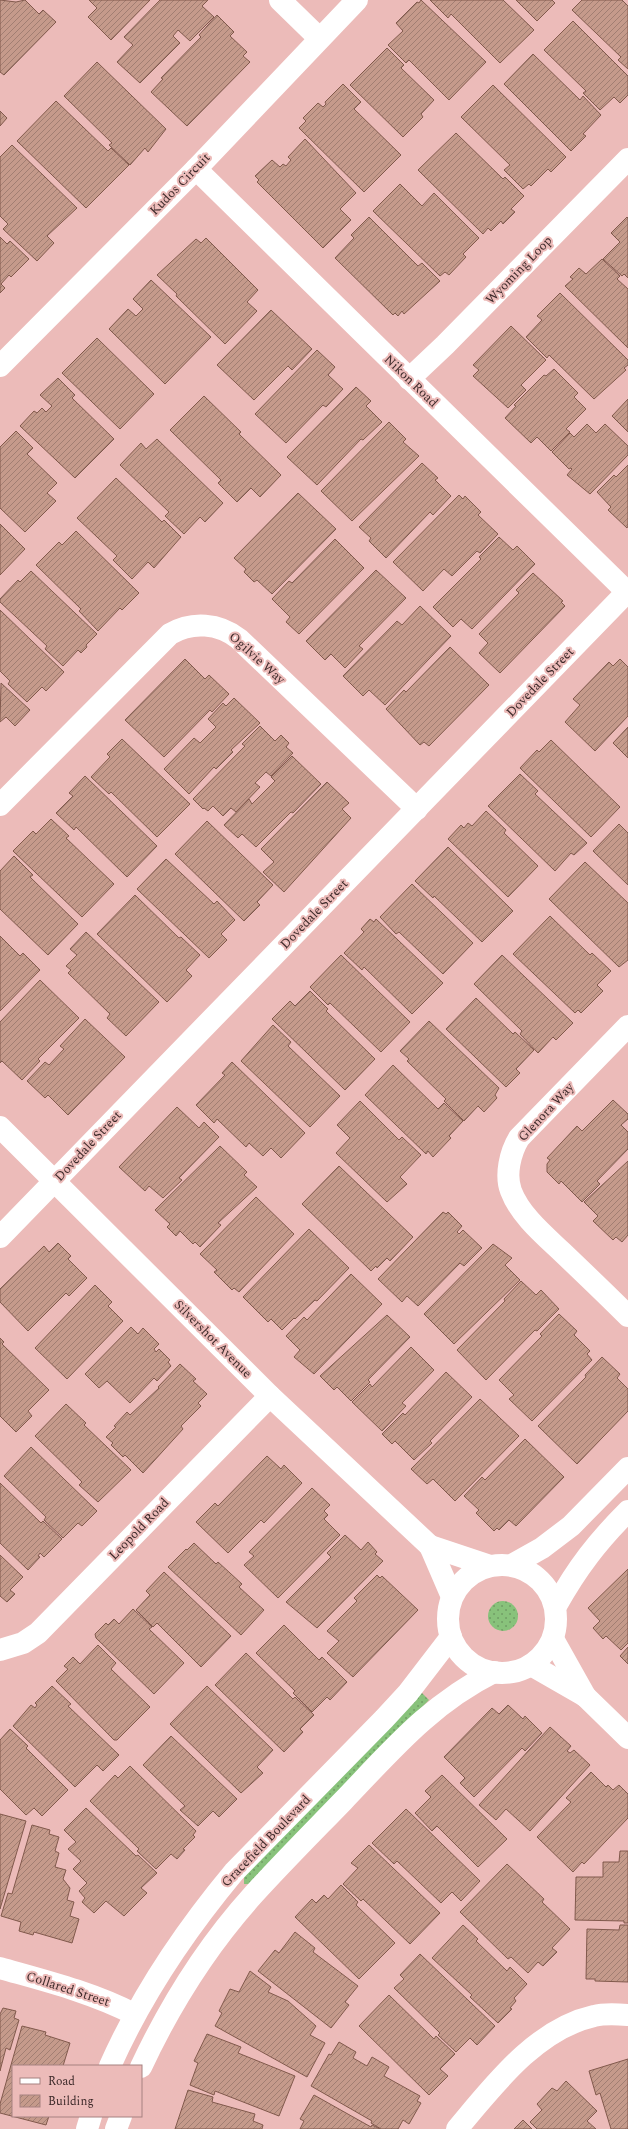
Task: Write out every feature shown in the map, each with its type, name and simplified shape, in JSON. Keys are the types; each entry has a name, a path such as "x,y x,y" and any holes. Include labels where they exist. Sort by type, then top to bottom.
{"street":[{"path":"280,0 320,38"},
{"name":"Kudos Circuit","path":"0,366 196,168 357,0"},
{"name":"Wyoming Loop","path":"409,379 451,340 628,159"},
{"name":"Nikon Road","path":"196,168 409,379 628,592"},
{"name":"Dovedale Street","path":"0,1237 56,1181 94,1138 628,592"},
{"name":"Ogilvie Way","path":"0,805 157,645 177,630 203,626 224,629 239,639 417,809"},
{"name":"Glenora Way","path":"628,1026 519,1138 513,1150 508,1173 510,1190 516,1202 534,1224 628,1316"},
{"name":"Silvershot Avenue","path":"0,1127 56,1181 270,1396 430,1546 452,1597"},
{"name":"Leopold Road","path":"0,1650 23,1643 38,1633 270,1396"},
{"path":"512,1565 542,1548 571,1526 628,1468"},
{"path":"556,1606 572,1577 598,1542 628,1510"},
{"name":"Silvershot Avenue","path":"430,1546 490,1566"},
{"path":"512,1565 522,1568 540,1579 552,1596 556,1606 557,1617 553,1639 548,1649 531,1665 518,1671 504,1673 477,1667 466,1659 457,1649 451,1637 448,1624 448,1610 452,1597 461,1583 474,1572 490,1566 512,1565"},
{"name":"Gracefield Boulevard","path":"110,2065 134,2014 173,1950 234,1872 384,1719 408,1693 451,1637"},
{"path":"553,1639 585,1696"},
{"path":"531,1665 585,1696 628,1738"},
{"path":"142,2065 185,1985 227,1926 252,1895 418,1724 454,1694 494,1672"},
{"name":"Collared Street","path":"0,1968 79,1990 106,2000 134,2014"},
{"path":"457,2129 481,2100 524,2055 555,2030 596,2015 628,2015"},
{"path":"87,2129 91,2117"},
{"path":"116,2129 121,2117"}],"green space":[{"path":"503,1601 509,1602 517,1610 517,1622 509,1630 503,1631 497,1630 489,1622 488,1616 489,1610 497,1602"},
{"path":"421,1692 429,1700 249,1884 244,1884 244,1874"}],"building":[{"path":"0,0 16,2 25,0 39,14 43,10 56,22 4,75 0,72"},
{"path":"89,0 150,0 111,40 88,17 97,8"},
{"path":"160,0 208,0 202,6 214,17 190,41 178,30 173,36 180,43 140,83 117,62 133,45 124,37"},
{"path":"421,0 486,62 449,100 409,60 406,63 388,45 403,31 396,23 417,2 419,3"},
{"path":"430,0 503,0 534,30 500,63 451,14 448,18"},
{"path":"516,0 552,0 555,3 537,21"},
{"path":"582,0 622,0 628,6 628,69 618,60 621,57 572,10"},
{"path":"217,15 234,32 230,36 247,52 243,56 250,62 187,126 151,92 163,79 161,78 201,37 199,35"},
{"path":"573,21 628,76 628,95 620,103 614,97 600,110 583,93 586,91 544,50"},
{"path":"387,48 404,65 401,68 434,100 421,114 423,117 403,137 350,85"},
{"path":"533,54 580,100 583,96 601,115 583,134 586,136 571,151 504,84"},
{"path":"97,62 166,129 148,152 145,148 130,165 109,145 112,143 64,96"},
{"path":"343,84 361,102 354,109 401,155 364,192 299,128 306,121 303,118 318,103 323,107 326,104 325,102"},
{"path":"493,85 566,157 551,172 548,169 531,186 529,184 523,189 504,170 510,165 461,117"},
{"path":"56,101 108,151 111,148 129,165 86,208 17,141"},
{"path":"0,111 7,118 0,126"},
{"path":"456,133 503,179 505,177 524,196 511,209 515,212 503,224 501,221 491,231 488,228 483,234 418,170"},
{"path":"305,139 356,193 340,209 351,220 323,248 257,182 259,180 255,176 272,160 280,167 283,164 286,166 291,160 288,157"},
{"path":"12,145 77,208 47,236 54,243 37,261 3,229 8,224 0,216 0,157"},
{"path":"400,184 422,206 434,193 479,238 463,254 466,257 449,275 445,272 440,276 373,211"},
{"path":"369,217 418,266 422,263 440,281 404,314 402,311 398,316 395,313 393,315 335,258 354,238 351,235"},
{"path":"627,217 628,278 624,274 622,276 603,259 620,242 611,233"},
{"path":"0,237 7,244 10,241 29,259 11,277 9,275 1,284 5,288 0,293"},
{"path":"206,238 258,290 247,302 257,311 225,344 176,296 177,294 157,275 196,239 201,243"},
{"path":"602,259 620,276 617,279 628,289 628,348 565,286 573,279 570,277 579,268 586,274"},
{"path":"151,280 211,337 165,384 109,329 128,309 136,316 143,309 133,299"},
{"path":"560,293 628,360 628,365 624,368 626,370 594,399 549,355 547,358 526,337 542,320 537,316"},
{"path":"271,310 312,349 292,370 288,366 254,400 217,365"},
{"path":"511,326 546,360 521,385 526,390 508,408 473,376 479,370 473,365"},
{"path":"97,338 154,394 120,429 62,373"},
{"path":"317,350 335,367 328,375 343,389 326,407 323,405 286,443 255,414"},
{"path":"554,369 578,393 574,397 586,409 566,429 570,432 551,451 537,437 531,443 505,418 516,406 514,405 544,375 546,376"},
{"path":"58,378 75,395 72,398 114,439 75,478 20,426 34,411 37,413 42,408 46,412 52,406 40,395"},
{"path":"356,387 371,401 366,406 382,422 363,440 361,439 317,485 287,457"},
{"path":"204,396 241,432 239,434 281,475 260,497 251,488 237,502 218,483 221,480 170,430"},
{"path":"628,399 628,432 612,416"},
{"path":"389,422 406,439 403,442 419,456 352,521 321,491"},
{"path":"587,424 596,433 605,424 628,446 628,455 590,494 567,475 572,469 569,469 552,452 570,433 574,437"},
{"path":"16,431 33,448 27,454 57,483 47,493 56,501 25,532 0,508 0,447"},
{"path":"157,439 223,503 205,522 200,517 184,534 165,516 169,512 120,465 141,443 146,449"},
{"path":"422,463 438,478 435,480 451,496 433,515 430,512 386,558 369,541 371,538 359,527"},
{"path":"628,465 627,528 608,510 611,507 597,492 614,475 616,477"},
{"path":"116,478 162,522 164,520 181,537 154,568 148,562 132,579 113,560 117,556 77,518"},
{"path":"298,493 336,529 272,594 257,580 254,582 244,572 246,569 234,558"},
{"path":"459,495 463,499 465,496 481,512 478,515 498,534 480,553 477,551 452,576 444,569 423,591 393,562"},
{"path":"0,524 25,549 0,575"},
{"path":"76,531 139,593 122,610 120,608 98,631 79,611 81,609 36,565 59,542 62,545"},
{"path":"499,537 513,550 517,546 535,564 472,629 461,619 453,627 433,607 481,559 479,557"},
{"path":"335,539 364,568 299,634 286,622 290,617 272,599 289,581 292,583"},
{"path":"376,570 406,598 359,646 363,649 345,668 331,654 325,660 306,641"},
{"path":"31,571 97,634 86,645 87,647 81,653 78,650 63,666 45,649 47,646 0,602 0,599 18,580 20,582"},
{"path":"533,573 563,601 561,602 565,606 500,673 479,653 488,643 479,634 519,593 516,590"},
{"path":"420,606 451,636 385,705 369,690 363,696 343,676 397,621 402,625"},
{"path":"0,610 64,672 46,691 42,687 27,702 8,684 10,681 0,671"},
{"path":"450,647 489,685 429,746 424,742 420,745 386,709 404,690 406,692"},
{"path":"185,659 205,679 209,675 229,694 212,712 210,710 164,757 125,720"},
{"path":"620,659 628,667 628,716 595,751 565,722 580,705 573,699 609,662 613,666"},
{"path":"1,683 30,710 15,726 6,717 0,722"},
{"path":"234,698 260,723 231,750 233,752 216,769 214,767 189,794 164,769 194,738 200,743 216,727 208,719 223,703 226,706"},
{"path":"260,726 275,741 281,735 289,743 286,747 293,753 271,776 266,772 255,783 260,787 236,812 231,808 223,816 213,806 208,811 204,808 203,809 193,799 245,746 242,744"},
{"path":"628,727 628,758 613,743"},
{"path":"122,739 190,804 157,837 111,792 109,794 91,777 110,757 107,754"},
{"path":"551,740 620,807 591,837 520,768 537,750 539,752"},
{"path":"292,756 321,784 293,813 291,812 256,847 242,834 238,838 224,825 249,799 252,804 275,781 271,777"},
{"path":"520,774 538,791 535,794 587,843 574,855 571,853 555,871 488,806"},
{"path":"85,776 157,846 127,877 76,827 74,830 56,813 73,796 69,793"},
{"path":"327,782 349,803 342,809 351,818 284,892 263,872 274,862 261,849"},
{"path":"486,811 506,830 504,833 538,866 508,897 448,839 461,825 464,828 468,823 472,826"},
{"path":"51,819 69,836 66,838 114,884 82,917 13,851 33,831 36,834"},
{"path":"207,821 273,885 257,902 260,905 244,921 175,854"},
{"path":"619,824 628,833 628,885 593,851"},
{"path":"448,847 513,911 482,942 434,896 433,898 415,881"},
{"path":"14,856 33,875 30,877 78,924 48,955 0,909 0,871"},
{"path":"166,859 214,904 217,901 235,920 221,934 227,940 209,958 137,889"},
{"path":"585,862 628,903 628,960 619,967 549,899"},
{"path":"412,884 473,943 443,974 399,932 396,934 380,917"},
{"path":"135,895 179,938 181,937 200,955 186,970 192,976 167,1002 97,934"},
{"path":"550,916 590,955 592,953 611,971 597,985 603,991 581,1013 578,1010 575,1013 513,954"},
{"path":"370,919 374,922 376,919 443,983 412,1014 364,967 362,970 344,953 364,932 361,929"},
{"path":"86,932 159,1002 126,1036 107,1018 110,1014 68,973 71,970 66,966 77,955 70,949"},
{"path":"0,936 20,956 23,953 40,970 0,1011"},
{"path":"341,955 410,1022 381,1052 330,1003 328,1005 310,987"},
{"path":"502,955 573,1023 556,1040 553,1037 538,1053 520,1034 522,1031 474,984"},
{"path":"40,980 79,1018 38,1059 40,1061 22,1080 2,1061 0,1063 0,1022"},
{"path":"310,991 328,1009 326,1011 375,1059 345,1090 272,1019 290,1001 295,1006"},
{"path":"476,998 513,1034 515,1032 534,1050 516,1069 520,1073 506,1087 446,1029"},
{"path":"85,1019 125,1057 68,1115 48,1095 45,1098 27,1081 45,1062 49,1065 64,1049 60,1046"},
{"path":"429,1021 499,1088 495,1095 497,1098 484,1112 478,1106 464,1121 444,1101 446,1099 407,1061 409,1059 400,1051"},
{"path":"273,1025 291,1042 288,1046 340,1096 310,1127 241,1061"},
{"path":"232,1062 305,1133 281,1158 271,1148 263,1156 249,1143 246,1147 217,1119 214,1123 196,1105 225,1075 222,1073"},
{"path":"393,1065 438,1109 444,1103 463,1121 449,1136 451,1138 433,1157 428,1151 426,1154 365,1095"},
{"path":"613,1100 628,1114 628,1119 621,1125 628,1132 628,1149 597,1181 600,1184 582,1202 561,1181 559,1184 547,1172 547,1164 550,1160 547,1158 577,1126 582,1131"},
{"path":"360,1101 399,1140 402,1137 421,1155 400,1177 407,1184 387,1202 336,1153 350,1138 337,1125"},
{"path":"177,1107 199,1128 204,1122 219,1137 179,1178 182,1180 163,1198 149,1186 145,1191 119,1167"},
{"path":"220,1146 247,1172 244,1175 257,1187 218,1223 221,1225 200,1247 195,1242 193,1244 180,1231 176,1236 167,1227 170,1224 155,1210"},
{"path":"628,1161 628,1235 622,1242 616,1237 613,1240 593,1221 598,1216 584,1202"},
{"path":"339,1166 413,1237 390,1261 387,1258 377,1268 376,1266 371,1271 302,1204"},
{"path":"256,1197 294,1234 239,1292 234,1288 232,1290 214,1272 217,1270 200,1254"},
{"path":"443,1212 446,1214 448,1212 462,1226 457,1232 459,1234 463,1230 482,1248 464,1266 460,1263 418,1306 407,1296 402,1302 378,1279"},
{"path":"309,1229 349,1268 317,1301 315,1300 282,1330 271,1319 268,1322 243,1297"},
{"path":"58,1243 71,1256 68,1259 87,1278 69,1296 66,1293 28,1331 0,1302 0,1289 44,1246 49,1252"},
{"path":"493,1244 512,1258 505,1265 520,1280 454,1344 424,1314"},
{"path":"351,1274 382,1304 314,1374 294,1357 300,1350 286,1336 304,1317 307,1320"},
{"path":"521,1281 536,1295 541,1290 559,1309 537,1331 535,1330 486,1380 457,1350 505,1301 504,1299"},
{"path":"95,1285 112,1302 108,1306 123,1321 67,1379 35,1348"},
{"path":"559,1314 577,1331 574,1335 590,1351 587,1354 592,1360 532,1421 509,1399 514,1395 499,1380 542,1336 540,1334"},
{"path":"387,1315 410,1337 368,1380 370,1382 351,1401 337,1387 334,1390 320,1376"},
{"path":"131,1327 138,1334 143,1328 159,1344 154,1349 156,1352 159,1349 170,1360 168,1362 171,1366 157,1381 154,1378 130,1403 107,1381 99,1388 85,1374"},
{"path":"0,1338 4,1342 2,1344 49,1390 28,1411 32,1416 16,1432 0,1416"},
{"path":"411,1347 434,1370 402,1403 406,1406 382,1431 352,1402 370,1384 372,1387"},
{"path":"602,1357 620,1374 617,1378 628,1389 628,1411 577,1464 538,1426 586,1377 585,1375"},
{"path":"180,1364 196,1379 193,1381 207,1394 198,1403 201,1406 181,1426 183,1429 143,1473 125,1455 123,1457 111,1445 113,1443 106,1437 116,1427 114,1426 127,1412 130,1415 159,1388 158,1387"},
{"path":"446,1372 472,1397 430,1441 432,1443 414,1460 395,1441 392,1444 382,1434 403,1413 405,1415"},
{"path":"480,1399 519,1436 455,1501 433,1479 427,1484 411,1469"},
{"path":"66,1404 86,1423 84,1425 131,1470 98,1502 79,1485 82,1482 35,1436"},
{"path":"525,1439 564,1477 516,1526 509,1520 499,1530 497,1528 494,1531 476,1513 479,1510 464,1496 482,1477 485,1480"},
{"path":"31,1447 97,1511 82,1526 78,1523 63,1538 44,1520 46,1517 4,1476"},
{"path":"267,1456 281,1469 284,1465 302,1483 264,1523 261,1520 228,1553 196,1522 215,1503 218,1506"},
{"path":"0,1483 41,1523 43,1521 62,1539 44,1557 40,1553 38,1556 40,1557 28,1570 0,1543"},
{"path":"312,1488 330,1505 324,1511 328,1515 324,1519 340,1535 278,1598 244,1565 254,1556 249,1552"},
{"path":"345,1535 361,1550 368,1542 377,1552 375,1554 383,1561 317,1628 286,1602 331,1557 327,1553"},
{"path":"194,1543 216,1564 218,1562 242,1584 239,1587 264,1610 241,1635 168,1567"},
{"path":"0,1555 23,1577 10,1590 15,1594 7,1602 0,1596"},
{"path":"628,1569 628,1643 621,1650 606,1636 603,1639 593,1628 600,1621 588,1608"},
{"path":"164,1572 231,1636 201,1667 157,1623 153,1627 136,1610 150,1595 146,1591"},
{"path":"377,1575 380,1578 382,1576 418,1610 353,1677 327,1653 339,1641 327,1631 357,1601 354,1598"},
{"path":"133,1609 152,1627 149,1629 184,1663 154,1694 96,1638 95,1634 106,1623 108,1625 114,1619 119,1624"},
{"path":"284,1625 319,1660 322,1657 347,1682 330,1700 327,1697 312,1712 293,1693 295,1691 256,1653"},
{"path":"98,1645 116,1663 111,1669 150,1707 117,1740 114,1740 56,1681 68,1669 64,1666 73,1657 80,1664"},
{"path":"628,1647 628,1664 620,1656"},
{"path":"246,1653 293,1699 295,1697 314,1715 300,1729 303,1732 284,1752 215,1685"},
{"path":"52,1686 71,1704 68,1706 119,1755 103,1771 97,1765 75,1787 13,1726 31,1705 35,1708 37,1705 35,1703"},
{"path":"207,1686 273,1750 257,1767 263,1773 241,1793 170,1724"},
{"path":"508,1705 523,1719 525,1716 542,1733 525,1751 522,1748 474,1797 460,1783 465,1778 444,1757 492,1708 499,1714"},
{"path":"550,1727 571,1746 567,1751 570,1753 574,1750 590,1765 530,1831 506,1809 496,1820 479,1805"},
{"path":"10,1729 28,1746 26,1748 68,1790 42,1816 34,1808 26,1815 0,1789 0,1740"},
{"path":"171,1736 237,1799 219,1817 213,1811 198,1826 180,1810 185,1806 143,1765"},
{"path":"130,1766 196,1831 193,1835 195,1837 183,1849 185,1850 177,1859 171,1854 156,1869 137,1851 139,1849 90,1801 115,1775 118,1778"},
{"path":"591,1772 606,1787 608,1785 613,1790 619,1785 628,1794 628,1818 584,1864 582,1862 573,1872 537,1837 571,1802 566,1798"},
{"path":"442,1775 507,1839 478,1867 437,1826 432,1831 415,1813 431,1797 425,1791"},
{"path":"86,1808 136,1856 138,1855 157,1873 141,1888 147,1893 124,1916 106,1901 94,1913 82,1902 85,1898 79,1891 87,1883 73,1869 81,1861 68,1849 76,1842 64,1830"},
{"path":"406,1809 480,1881 461,1901 452,1892 441,1903 397,1861 394,1864 372,1843"},
{"path":"0,1814 26,1821 0,1909"},
{"path":"32,1825 50,1830 49,1834 59,1837 55,1851 59,1853 55,1867 66,1870 63,1879 70,1888 67,1900 74,1902 70,1916 79,1919 72,1943 34,1932 33,1935 19,1931 21,1922 1,1916 8,1893 12,1894"},
{"path":"369,1845 440,1913 410,1944 363,1899 361,1901 343,1884 358,1868 351,1863"},
{"path":"620,1851 628,1851 628,1923 624,1923 624,1921 575,1920 576,1877 603,1877 603,1862 619,1862"},
{"path":"507,1864 544,1899 542,1902 570,1929 552,1948 557,1952 543,1966 538,1962 528,1973 511,1957 508,1959 460,1912"},
{"path":"341,1885 358,1902 356,1905 395,1943 359,1979 295,1917 312,1899 316,1903 324,1895 328,1899"},
{"path":"463,1925 478,1939 476,1941 507,1971 510,1967 527,1984 514,1998 516,2001 510,2008 512,2009 498,2023 470,1997 472,1995 432,1958"},
{"path":"620,1925 628,1925 628,1982 595,1981 595,1979 586,1979 587,1929 619,1930"},
{"path":"295,1932 315,1948 313,1952 358,1986 345,2002 349,2005 331,2028 258,1971 275,1950 279,1953"},
{"path":"420,1954 495,2026 477,2045 470,2038 456,2052 438,2035 440,2033 394,1988 404,1979 400,1975"},
{"path":"250,1971 271,1987 268,1992 288,2001 316,2026 310,2035 325,2043 307,2077 215,2026 222,2013 219,2011 230,1989 239,1992"},
{"path":"389,1995 434,2039 436,2036 455,2054 440,2069 448,2076 429,2095 359,2026"},
{"path":"3,2008 16,2011 14,2018 19,2020 10,2050 6,2048 0,2071 0,2014"},
{"path":"22,2026 46,2032 45,2035 70,2043 63,2065 12,2065 12,2116 0,2113 0,2104"},
{"path":"207,2034 241,2047 238,2053 295,2076 279,2116 215,2091 214,2095 190,2085 198,2063 194,2061"},
{"path":"339,2042 356,2052 353,2058 367,2066 372,2057 389,2067 384,2076 420,2096 417,2101 421,2103 409,2124 403,2120 398,2129 381,2129 371,2123 372,2121 311,2086 329,2054 331,2055"},
{"path":"628,2059 628,2129 611,2129 600,2093 596,2095 589,2071"},
{"path":"566,2081 597,2111 587,2121 596,2129 537,2129 530,2122 542,2110 537,2104 552,2088 557,2091"},
{"path":"188,2090 213,2097 212,2102 255,2114 253,2121 263,2125 262,2129 175,2129"},
{"path":"314,2095 371,2127 372,2125 380,2129 300,2129 304,2121 300,2119"},
{"path":"15,2117 49,2117 46,2125"},
{"path":"523,2120 532,2129 514,2129"}]}
